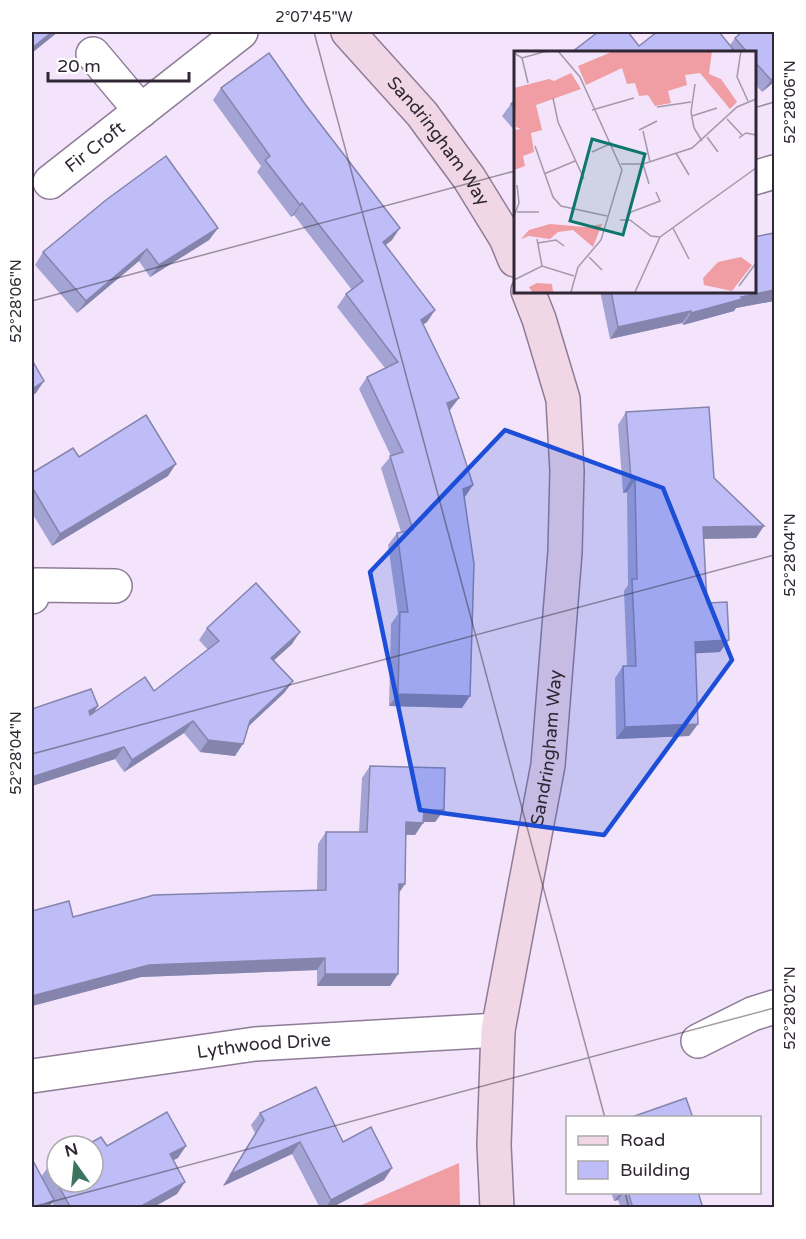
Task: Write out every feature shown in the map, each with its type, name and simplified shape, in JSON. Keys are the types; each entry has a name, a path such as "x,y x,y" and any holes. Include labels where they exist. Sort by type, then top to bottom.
{"street":[{"name":"Fir Croft","path":"50,182 241,32"},
{"name":"Sandringham Way","path":"348,32 422,114 469,178 512,244"},
{"name":"Fir Croft","path":"93,54 141,111"},
{"path":"755,177 774,172"},
{"name":"Sandringham Way","path":"497,1208 494,1145 498,1030 548,765 565,552 567,471 563,399 528,292"},
{"path":"33,588 115,586"},
{"path":"698,1041 753,1014 774,1007"},
{"name":"Lythwood Drive","path":"32,1076 255,1044 498,1030"}],"highlighted area":[{"path":"505,430 663,488 732,660 604,835 420,810 370,572"}],"shaded area":[{"path":"459,1163 460,1207 357,1207"}],"building":[{"path":"32,32 52,32 32,48"},
{"path":"598,32 628,32 639,46 657,32 719,32 733,49 730,51 573,51"},
{"path":"742,32 774,32 774,77 771,80 755,62 755,51 746,51 735,38"},
{"path":"269,53 400,228 383,242 435,310 421,320 459,398 447,403 473,485 463,489 474,564 470,696 398,694 400,612 408,612 397,533 413,530 390,456 403,452 367,377 398,362 346,294 363,281 265,160 270,156 221,88"},
{"path":"166,156 218,228 159,265 147,249 86,301 43,252 106,200"},
{"path":"774,233 774,290 741,297 742,299 691,313 691,311 618,327 611,292 755,292 755,237"},
{"path":"32,360 44,381 32,389"},
{"path":"709,407 714,478 764,526 703,527 707,603 727,602 729,640 695,642 698,724 625,727 623,666 636,666 632,579 637,579 635,480 631,480 626,412"},
{"path":"146,415 176,464 60,534 32,487 32,473 73,448 79,457"},
{"path":"256,583 300,632 271,658 293,681 250,721 243,744 208,740 193,721 132,760 124,747 32,777 32,709 91,689 98,706 89,711 90,715 145,677 154,691 219,641 207,628"},
{"path":"370,766 445,768 444,810 424,810 423,823 406,822 405,884 399,884 398,974 325,974 325,958 149,965 32,996 32,911 69,901 73,917 154,895 326,890 326,832 367,832"},
{"path":"316,1087 343,1142 371,1127 392,1168 331,1200 300,1142 231,1174 264,1120 260,1113"},
{"path":"686,1098 692,1116 635,1116"},
{"path":"167,1112 186,1146 170,1154 185,1182 138,1208 71,1208 63,1194 105,1194 105,1143 107,1146"},
{"path":"32,1159 45,1183 45,1194 51,1194 54,1200 40,1208 32,1208"},
{"path":"629,1194 699,1194 703,1208 633,1208"}]}
